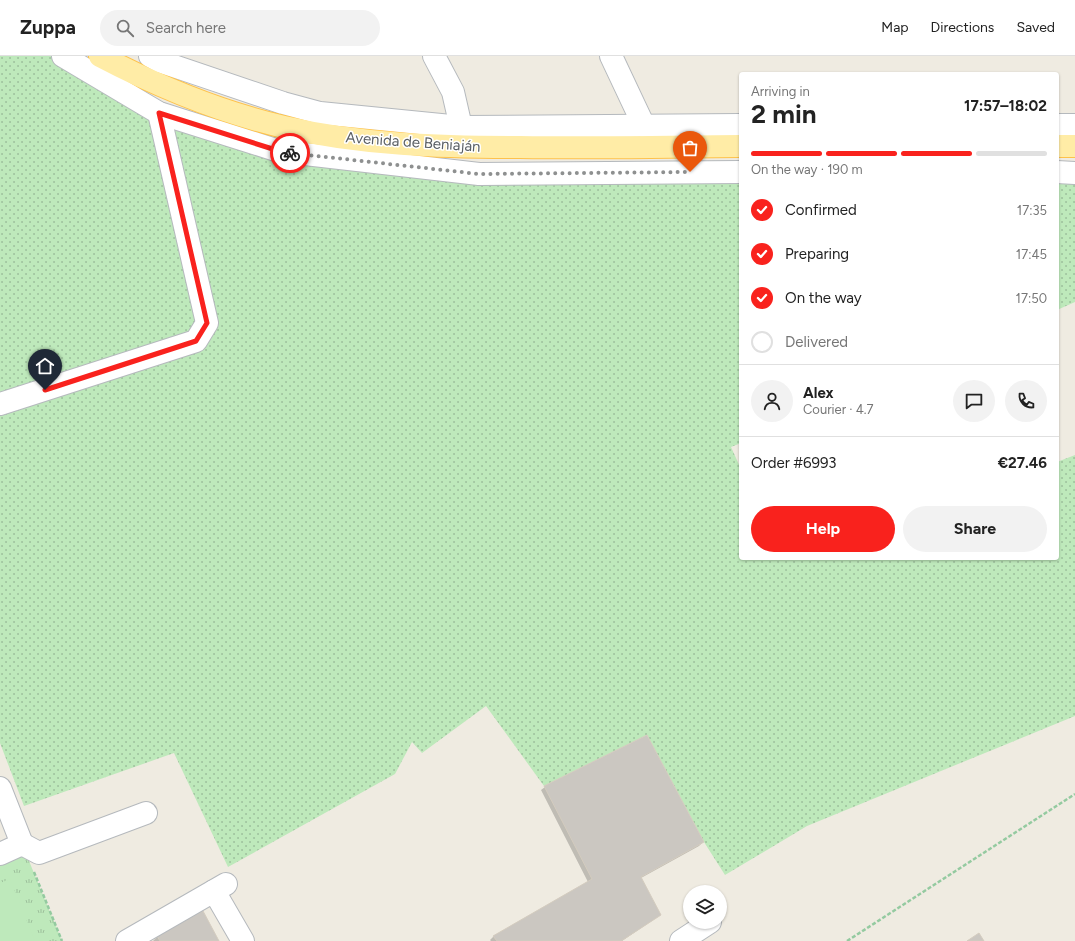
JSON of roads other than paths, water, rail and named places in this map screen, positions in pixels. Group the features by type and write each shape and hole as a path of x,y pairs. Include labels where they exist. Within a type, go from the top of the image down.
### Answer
{"main road":[{"name":"Avenida de Beniaján","path":"100,56 164,87 205,104 285,127 360,140 453,147 739,146"},
{"path":"1059,146 1075,146"}],"street":[{"path":"63,56 159,113 279,151 479,174 739,172"},
{"path":"150,56 159,61 283,103 320,113 461,127 739,125"},
{"path":"434,56 453,92 461,127"},
{"path":"611,56 644,126"},
{"path":"0,404 196,341 207,323 159,113"},
{"path":"1059,125 1075,125"},
{"path":"1059,172 1075,173"},
{"path":"0,788 22,844 39,853 146,813"},
{"path":"0,854 22,844"},
{"path":"137,939 220,887 243,941"},
{"path":"681,941 699,929"}]}
